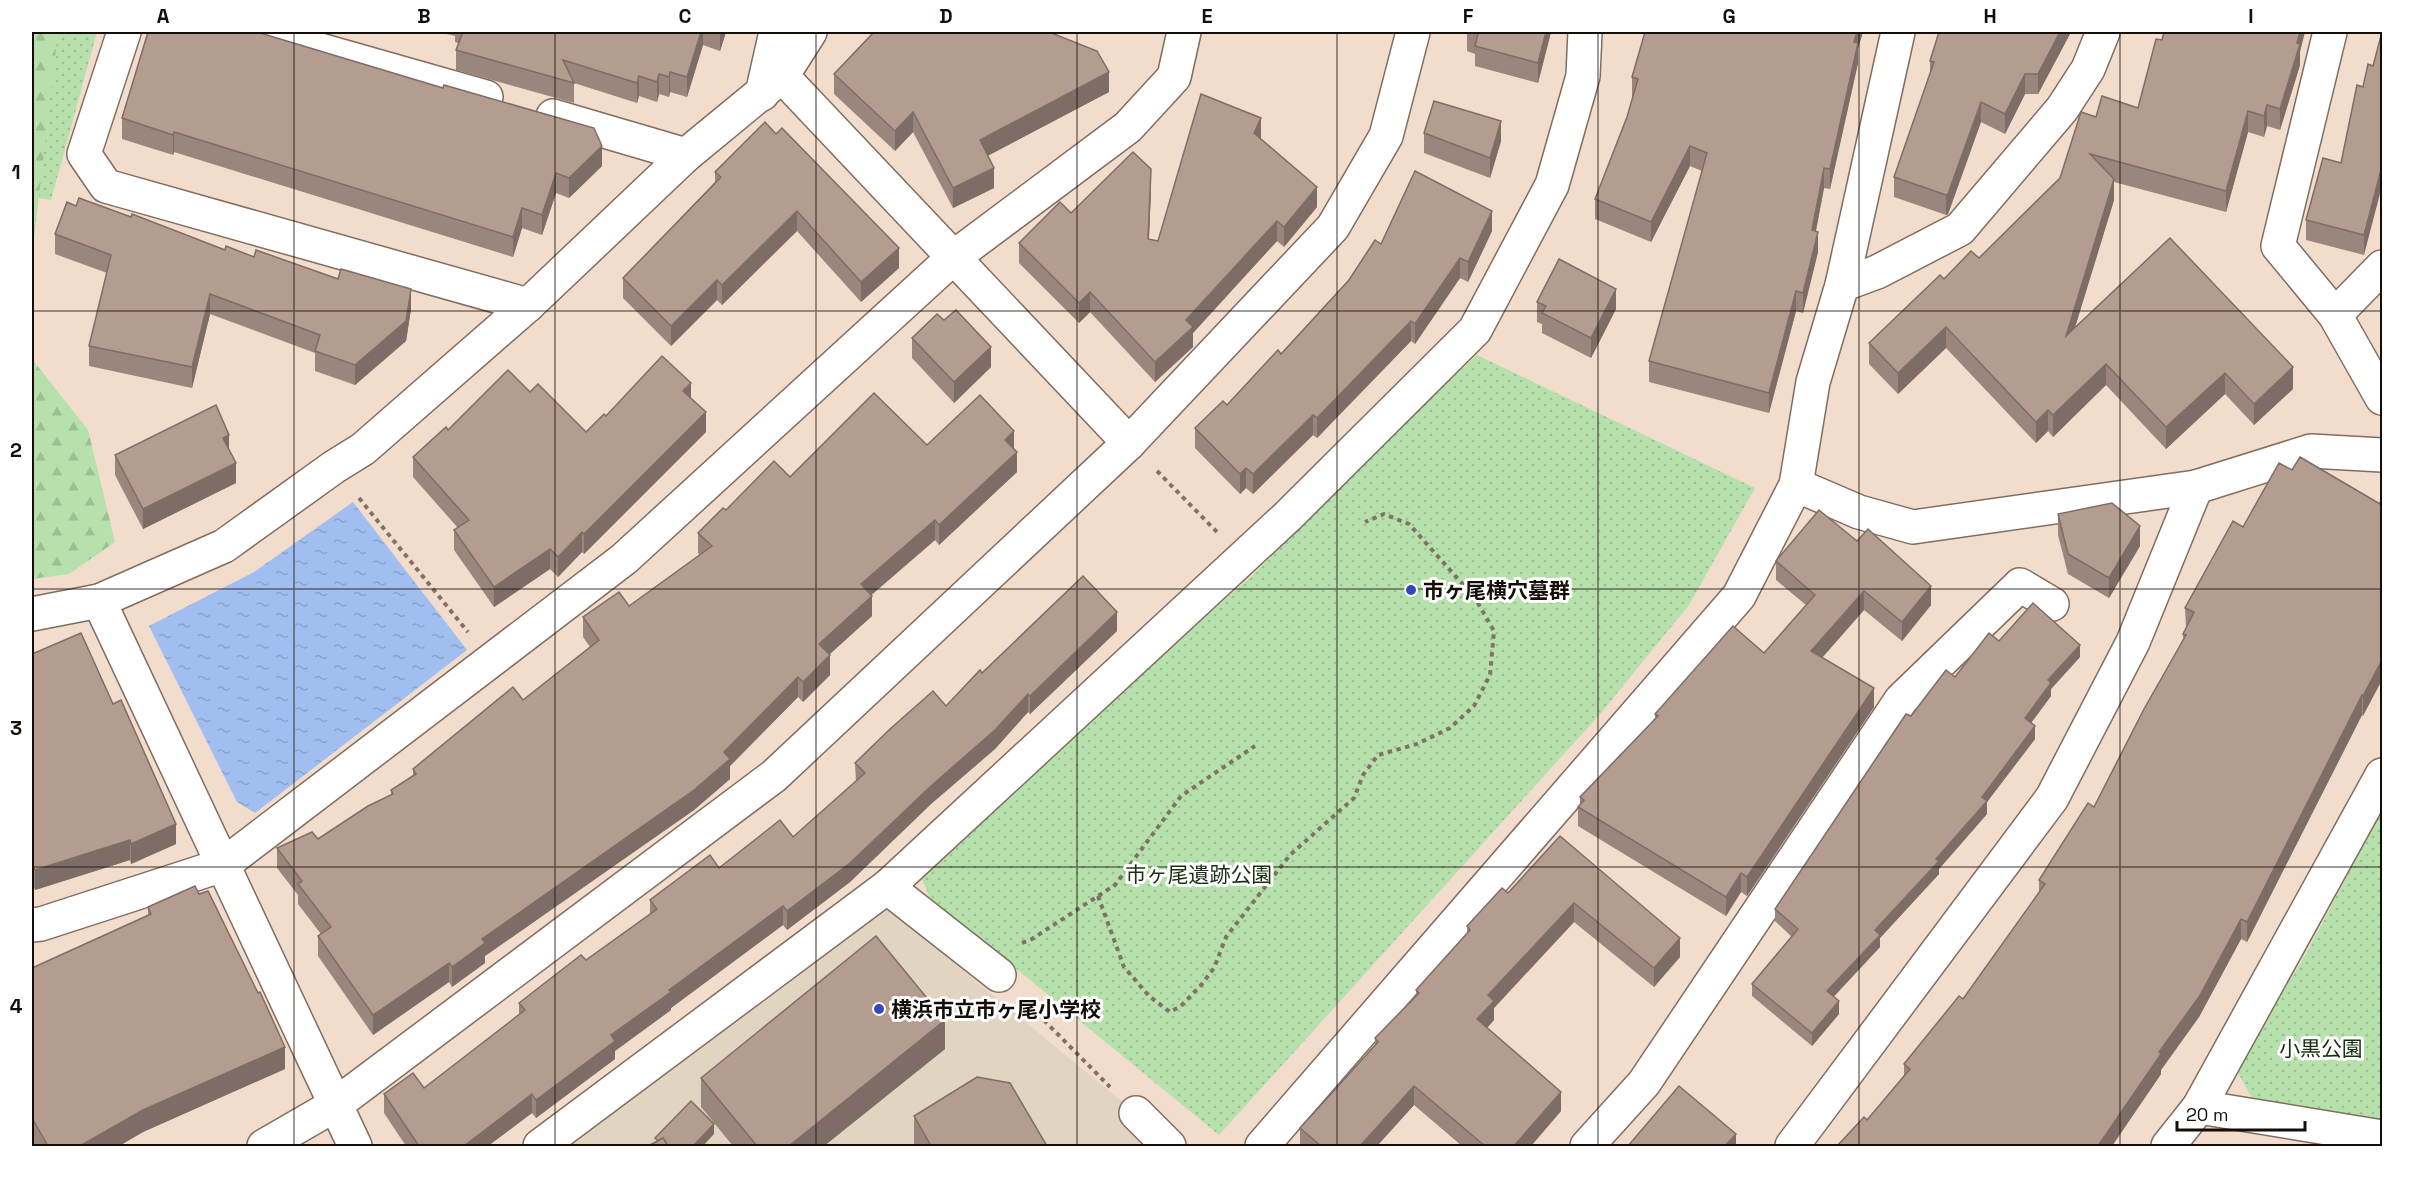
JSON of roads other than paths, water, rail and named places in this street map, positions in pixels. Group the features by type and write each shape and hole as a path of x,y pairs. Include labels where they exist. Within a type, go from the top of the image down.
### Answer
{"street":[{"path":"124,32 84,154 106,186 528,305"},
{"path":"257,32 686,155"},
{"path":"772,86 776,32"},
{"path":"32,614 99,601 224,546 334,467 363,449 528,305 686,155 772,86 810,32"},
{"path":"32,925 223,865 624,559 954,257 1128,127 1174,76 1184,32"},
{"path":"264,1146 335,1106 774,776 1129,443 1333,227 1386,136 1413,32"},
{"path":"540,1146 887,887 1288,516 1475,330 1552,184 1583,76 1585,32"},
{"path":"1262,1146 1739,596 1796,485 1813,382 1842,285 1898,32"},
{"path":"1842,285 1877,272 1960,229 2062,109 2088,69 2103,32"},
{"path":"2330,32 2278,246 2335,315 2382,398"},
{"path":"772,86 954,257 1129,443"},
{"path":"2335,315 2382,267"},
{"path":"1796,485 1859,512 1914,527 2196,487 2311,451 2381,449"},
{"path":"1792,1146 2052,798 2133,642 2196,487"},
{"path":"1587,1146 1644,1083 1901,700 2020,585 2052,604"},
{"path":"99,601 355,1146"},
{"path":"2168,1146 2199,1107 2382,775"},
{"path":"887,887 989,967"},
{"path":"2199,1107 2382,1137"},
{"path":"1136,1113 1170,1146"}],"water":[{"path":"353,502 467,650 255,813 237,802 149,626 254,572"}],"place":[{"name":"市ヶ尾横穴墓群","path":"1411,590"},
{"name":"横浜市立市ヶ尾小学校","path":"879,1009"}],"park label":[{"name":"市ヶ尾遺跡公園","path":"1199,874"},
{"name":"小黒公園","path":"2321,1048"}]}
